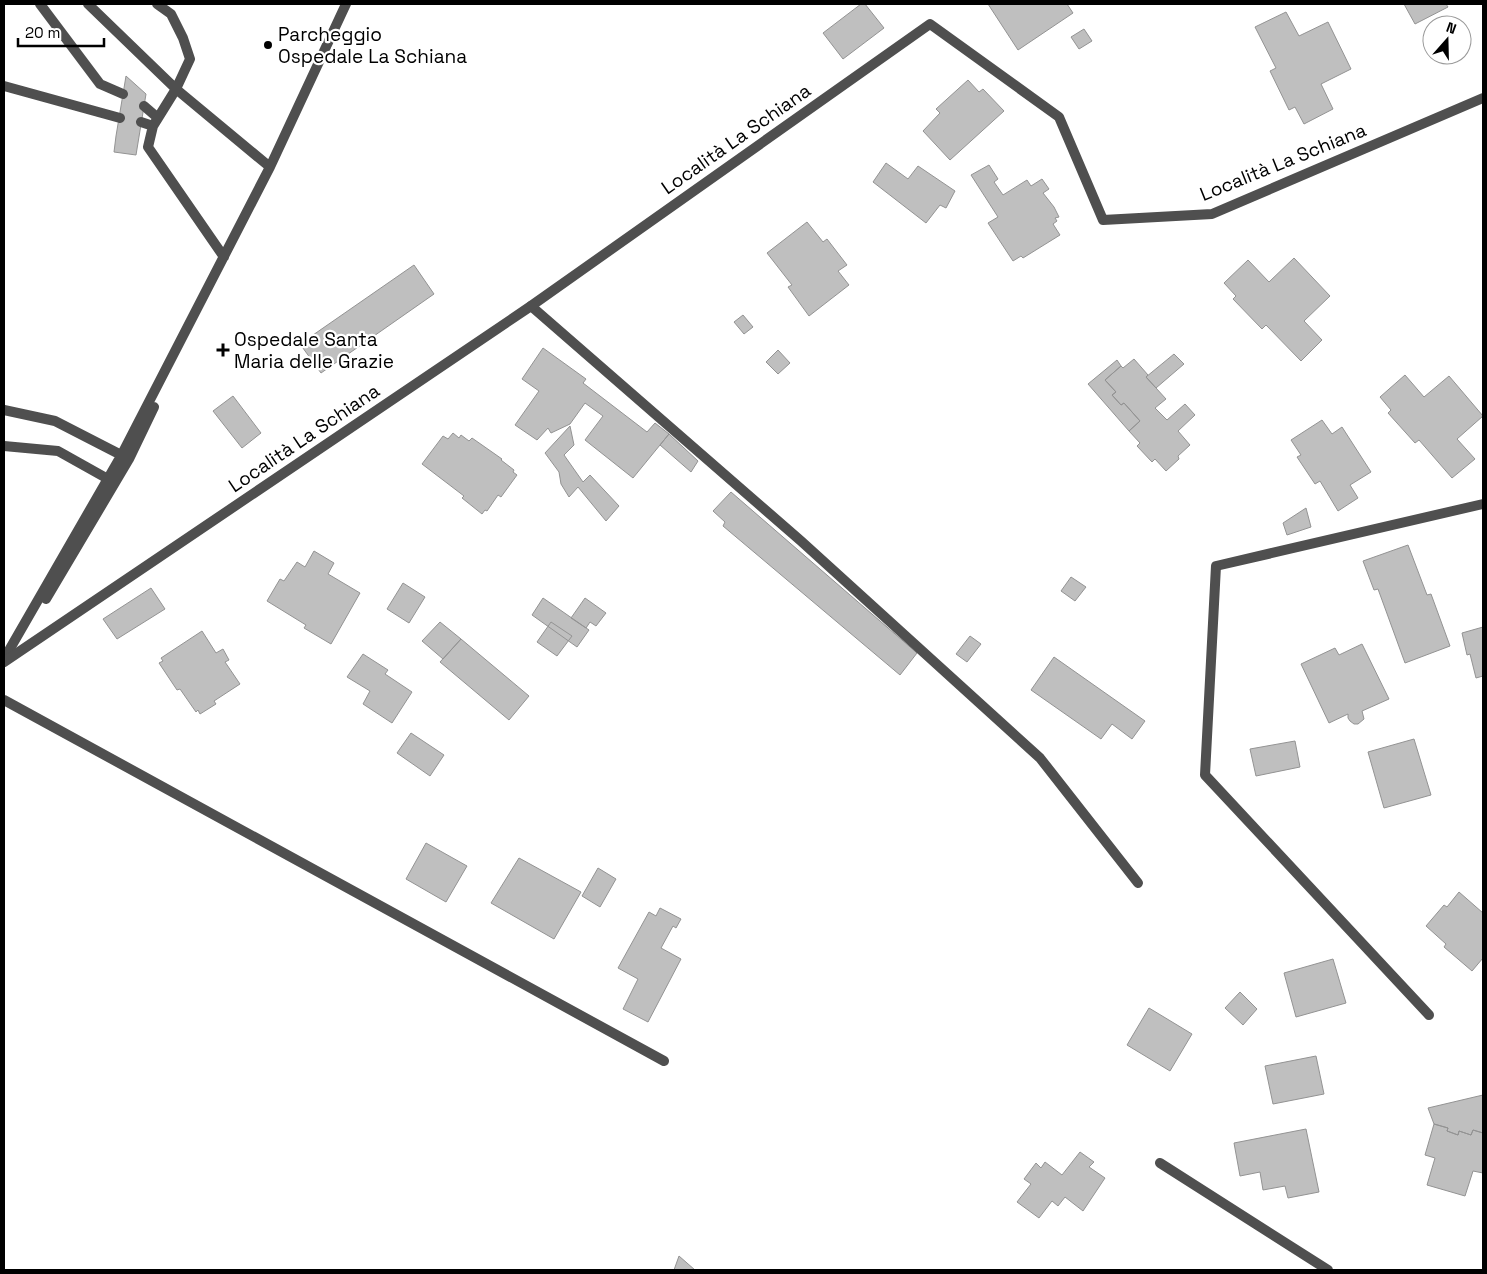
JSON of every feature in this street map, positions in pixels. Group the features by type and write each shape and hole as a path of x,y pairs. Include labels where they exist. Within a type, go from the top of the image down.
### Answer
{"street":[{"path":"40,4 100,84 123,94"},
{"path":"88,4 176,88 270,167"},
{"path":"157,4 171,14 183,38 190,59 176,88 155,122 148,147 224,257"},
{"path":"7,659 125,457 270,167 346,4"},
{"name":"Località La Schiana","path":"7,659 530,306 930,24 1059,117 1103,220 1212,214 1483,98"},
{"path":"4,86 120,118"},
{"path":"144,106 155,122"},
{"path":"141,122 155,122"},
{"path":"530,306 801,541 1040,758 1138,883"},
{"path":"4,410 55,421 125,457"},
{"path":"4,446 58,452 108,479"},
{"path":"7,659 108,479 125,457"},
{"path":"1429,1015 1205,775 1216,566 1483,504"},
{"path":"4,700 664,1061"},
{"path":"1160,1164 1328,1270"}],"building":[{"path":"861,4 865,4 884,28 843,59 823,33"},
{"path":"988,4 1067,4 1073,13 1018,50"},
{"path":"1404,4 1446,4 1448,7 1432,15 1422,15 1422,20 1415,24"},
{"path":"1286,12 1299,36 1328,22 1351,69 1321,84 1333,109 1304,124 1295,107 1289,110 1270,71 1276,68 1255,27"},
{"path":"1084,29 1092,41 1079,49 1071,37"},
{"path":"126,76 146,94 136,155 114,152"},
{"path":"968,80 979,92 983,89 1004,111 950,160 923,131 940,113 936,109"},
{"path":"886,163 908,179 918,166 955,191 946,208 940,205 926,223 873,182"},
{"path":"989,165 998,179 994,182 1003,195 1027,180 1031,186 1042,179 1049,189 1043,193 1059,217 1055,218 1057,221 1053,224 1060,235 1023,258 1021,256 1013,261 988,223 998,217 971,175"},
{"path":"807,222 823,242 827,239 847,265 838,271 849,285 809,316 788,287 792,285 767,253"},
{"path":"1294,258 1330,296 1304,321 1322,340 1301,361 1266,325 1262,329 1233,299 1236,296 1224,283 1248,260 1269,282"},
{"path":"414,265 434,294 321,373 300,344"},
{"path":"743,315 753,327 744,334 734,322"},
{"path":"543,348 586,379 583,383 647,432 655,423 669,434 633,478 585,440 603,416 585,403 570,424 551,433 548,428 537,440 515,425 539,391 522,379"},
{"path":"778,350 790,363 778,374 766,362"},
{"path":"1174,354 1184,364 1156,388 1146,377"},
{"path":"1134,359 1148,375 1146,377 1166,399 1155,408 1167,420 1185,404 1195,415 1178,431 1190,445 1166,471 1155,459 1152,462 1137,446 1140,443 1129,431 1140,421 1124,403 1121,405 1112,395 1116,392 1105,380 1121,366 1123,368"},
{"path":"1117,360 1121,366 1105,380 1116,392 1112,395 1121,405 1124,403 1140,421 1129,431 1088,384"},
{"path":"1405,375 1424,397 1449,376 1483,416 1457,439 1475,459 1452,478 1419,440 1415,443 1388,413 1391,410 1380,397"},
{"path":"233,396 261,433 242,448 213,411"},
{"path":"1322,420 1332,434 1342,427 1371,472 1350,485 1358,498 1338,511 1320,481 1315,484 1297,457 1301,455 1291,440"},
{"path":"570,426 574,445 564,455 583,482 590,475 619,506 606,521 578,487 569,497 561,484 559,472 545,453"},
{"path":"453,433 459,438 461,435 469,441 472,438 502,459 517,475 501,497 498,495 487,511 485,510 482,514 462,498 464,496 422,464 443,436 448,439"},
{"path":"669,434 698,461 691,472 660,445"},
{"path":"731,492 917,653 900,675 723,526 725,522 713,511"},
{"path":"1306,508 1311,527 1287,535 1283,523"},
{"path":"1408,545 1427,595 1431,594 1450,646 1405,663 1378,589 1374,590 1363,561"},
{"path":"314,551 334,563 328,574 360,593 331,644 304,628 306,625 267,601 280,579 284,581 297,562 305,567"},
{"path":"1071,577 1086,587 1075,601 1061,591"},
{"path":"403,583 425,597 409,623 387,609"},
{"path":"151,588 165,609 117,639 103,619"},
{"path":"543,598 589,630 577,647 532,615"},
{"path":"585,598 606,613 596,626 590,622 586,628 571,618"},
{"path":"440,622 461,639 443,659 422,641"},
{"path":"551,622 572,636 557,656 537,642"},
{"path":"1483,627 1483,676 1476,678 1470,654 1467,655 1462,633"},
{"path":"202,631 216,653 223,649 229,660 225,662 240,684 214,701 216,704 200,714 198,710 196,712 180,689 177,690 159,663 163,661 161,658"},
{"path":"970,636 981,644 967,662 956,654"},
{"path":"461,639 529,696 509,720 440,662"},
{"path":"1362,644 1389,699 1362,711 1364,719 1358,724 1350,721 1348,714 1329,723 1301,664 1335,648 1339,655"},
{"path":"363,654 388,670 385,674 412,692 392,723 363,704 370,691 347,677"},
{"path":"1054,657 1145,721 1132,739 1112,724 1101,739 1031,690"},
{"path":"411,733 444,755 430,776 397,753"},
{"path":"1414,739 1431,795 1384,808 1368,752"},
{"path":"1295,741 1300,767 1256,776 1250,749"},
{"path":"426,843 467,866 446,902 406,879"},
{"path":"519,858 581,892 554,939 491,903"},
{"path":"598,868 616,879 600,907 582,896"},
{"path":"1459,892 1483,913 1483,958 1472,971 1444,947 1446,944 1426,926 1444,905 1447,907"},
{"path":"660,908 681,919 676,928 673,926 661,948 681,959 648,1022 623,1009 638,979 618,968 649,912 656,916"},
{"path":"1333,959 1346,1003 1296,1017 1284,973"},
{"path":"1240,992 1257,1009 1243,1025 1225,1008"},
{"path":"1149,1008 1192,1034 1170,1071 1127,1045"},
{"path":"1316,1056 1324,1094 1273,1104 1265,1066"},
{"path":"1483,1095 1483,1133 1473,1130 1471,1135 1459,1131 1458,1135 1447,1131 1448,1128 1434,1124 1428,1108"},
{"path":"1434,1124 1448,1128 1447,1131 1458,1135 1459,1131 1471,1135 1473,1130 1483,1133 1483,1173 1473,1171 1465,1196 1427,1185 1435,1158 1425,1155"},
{"path":"1306,1129 1319,1192 1288,1198 1285,1186 1263,1190 1260,1172 1240,1176 1234,1143"},
{"path":"1080,1152 1094,1162 1089,1167 1105,1178 1083,1211 1065,1197 1058,1206 1052,1201 1039,1218 1017,1202 1031,1184 1024,1179 1036,1163 1041,1168 1045,1162 1062,1175"},
{"path":"679,1256 695,1270 674,1270"}],"place":[{"name":"Parcheggio Ospedale La Schiana","path":"268,45"},
{"name":"Ospedale Santa Maria delle Grazie","path":"223,350"}]}
